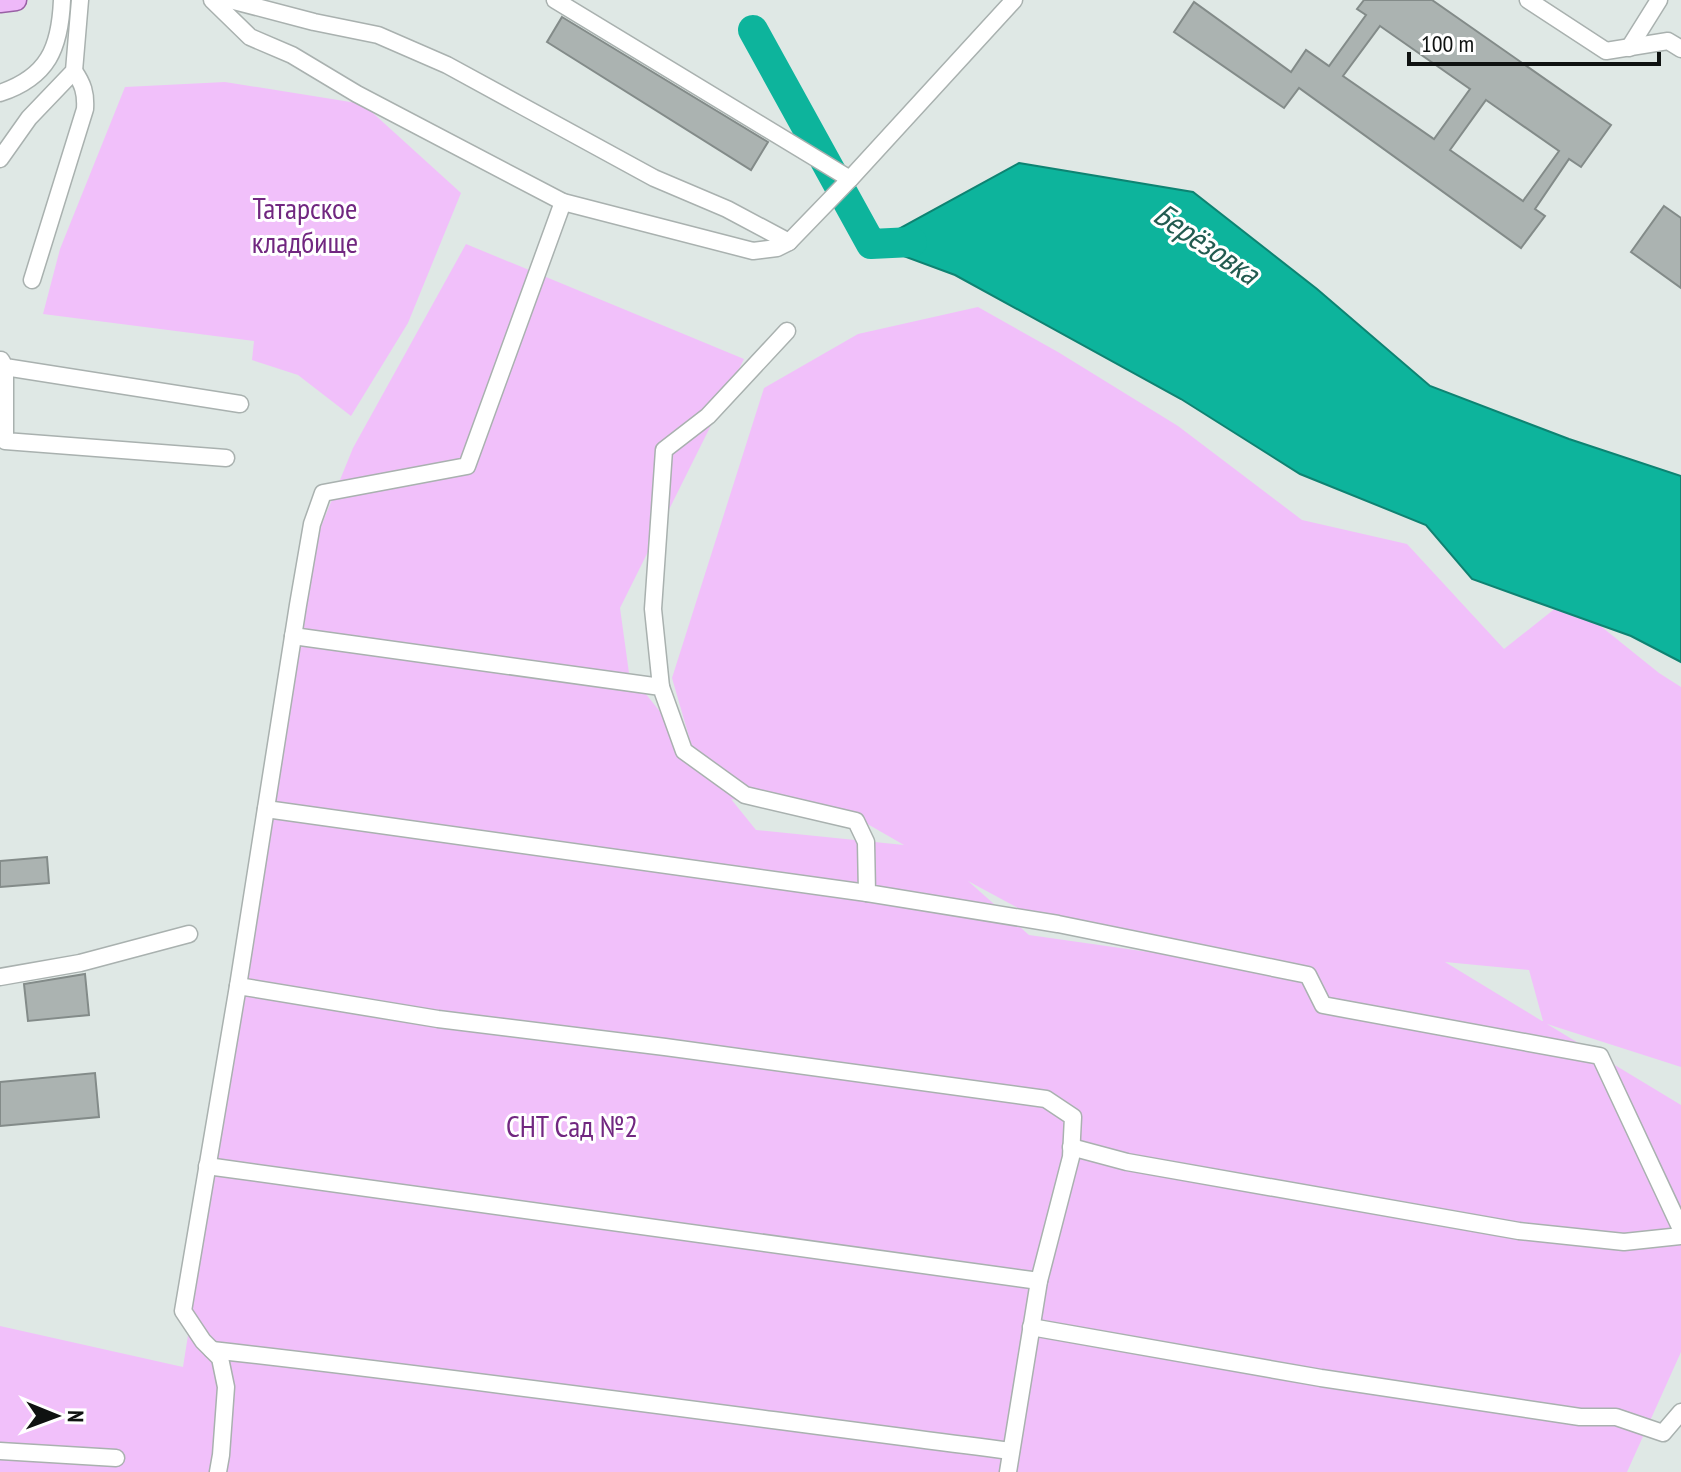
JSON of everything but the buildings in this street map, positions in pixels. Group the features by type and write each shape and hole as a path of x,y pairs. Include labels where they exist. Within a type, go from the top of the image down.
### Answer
{"main road":[{"path":"0,2 16,0"}],"street":[{"path":"0,93 37,75 54,51 61,25 62,0"},
{"path":"0,159 29,118 74,71 80,0"},
{"path":"212,0 250,37 292,55 357,94 563,202 753,251 777,248 793,238 1014,0"},
{"path":"230,0 378,35 433,59 654,178 793,238"},
{"path":"555,0 850,179"},
{"path":"1528,0 1606,51 1668,41 1681,49"},
{"path":"1629,48 1659,0"},
{"path":"32,280 85,109 83,83 74,71"},
{"path":"218,1472 226,1387 220,1358 183,1311 312,524 323,493 467,466 563,202"},
{"path":"787,331 708,416 664,450 653,609 661,687 684,751 745,795 856,821 866,842 867,893"},
{"path":"226,458 2,441 3,363 240,404"},
{"path":"293,636 661,687"},
{"path":"266,809 867,893 1058,924 1308,975 1323,1005 1600,1056 1681,1229"},
{"path":"0,977 80,963 189,934"},
{"path":"238,986 438,1019 1046,1099 1073,1117 1071,1147 1063,1193 1039,1281 1008,1472"},
{"path":"1071,1147 1127,1162 1519,1231 1624,1242 1681,1236"},
{"path":"207,1166 1039,1281"},
{"path":"1031,1327 1336,1380 1580,1417 1616,1417 1663,1433 1681,1412"},
{"path":"212,1350 466,1378 707,1413 1011,1451"},
{"path":"0,1451 116,1458"}],"green space":[{"name":"Татарское кладбище","path":"225,82 363,104 461,193 408,323 351,416 298,375 252,360 254,341 43,314 60,249 125,87"},
{"name":"СНТ Сад №2","path":"466,244 744,359 620,608 629,673 694,754 672,678 764,388 858,334 978,307 1178,426 1302,520 1407,544 1504,649 1567,599 1681,687 1681,1067 1547,1024 1681,1105 1681,1352 1627,1472 0,1472 0,1326 183,1367 313,546 353,448","holes":["731,799 864,822 904,845 756,830","968,881 1040,920 1226,963 1029,935","1445,962 1529,970 1543,1021"]}],"water":[{"path":"1019,163 1193,192 1317,289 1430,386 1569,439 1681,476 1681,662 1631,636 1472,579 1426,525 1300,474 1181,399 955,275 871,244"}],"waterway":[{"name":"Берёзовка","path":"753,30 871,244 912,242"}]}
